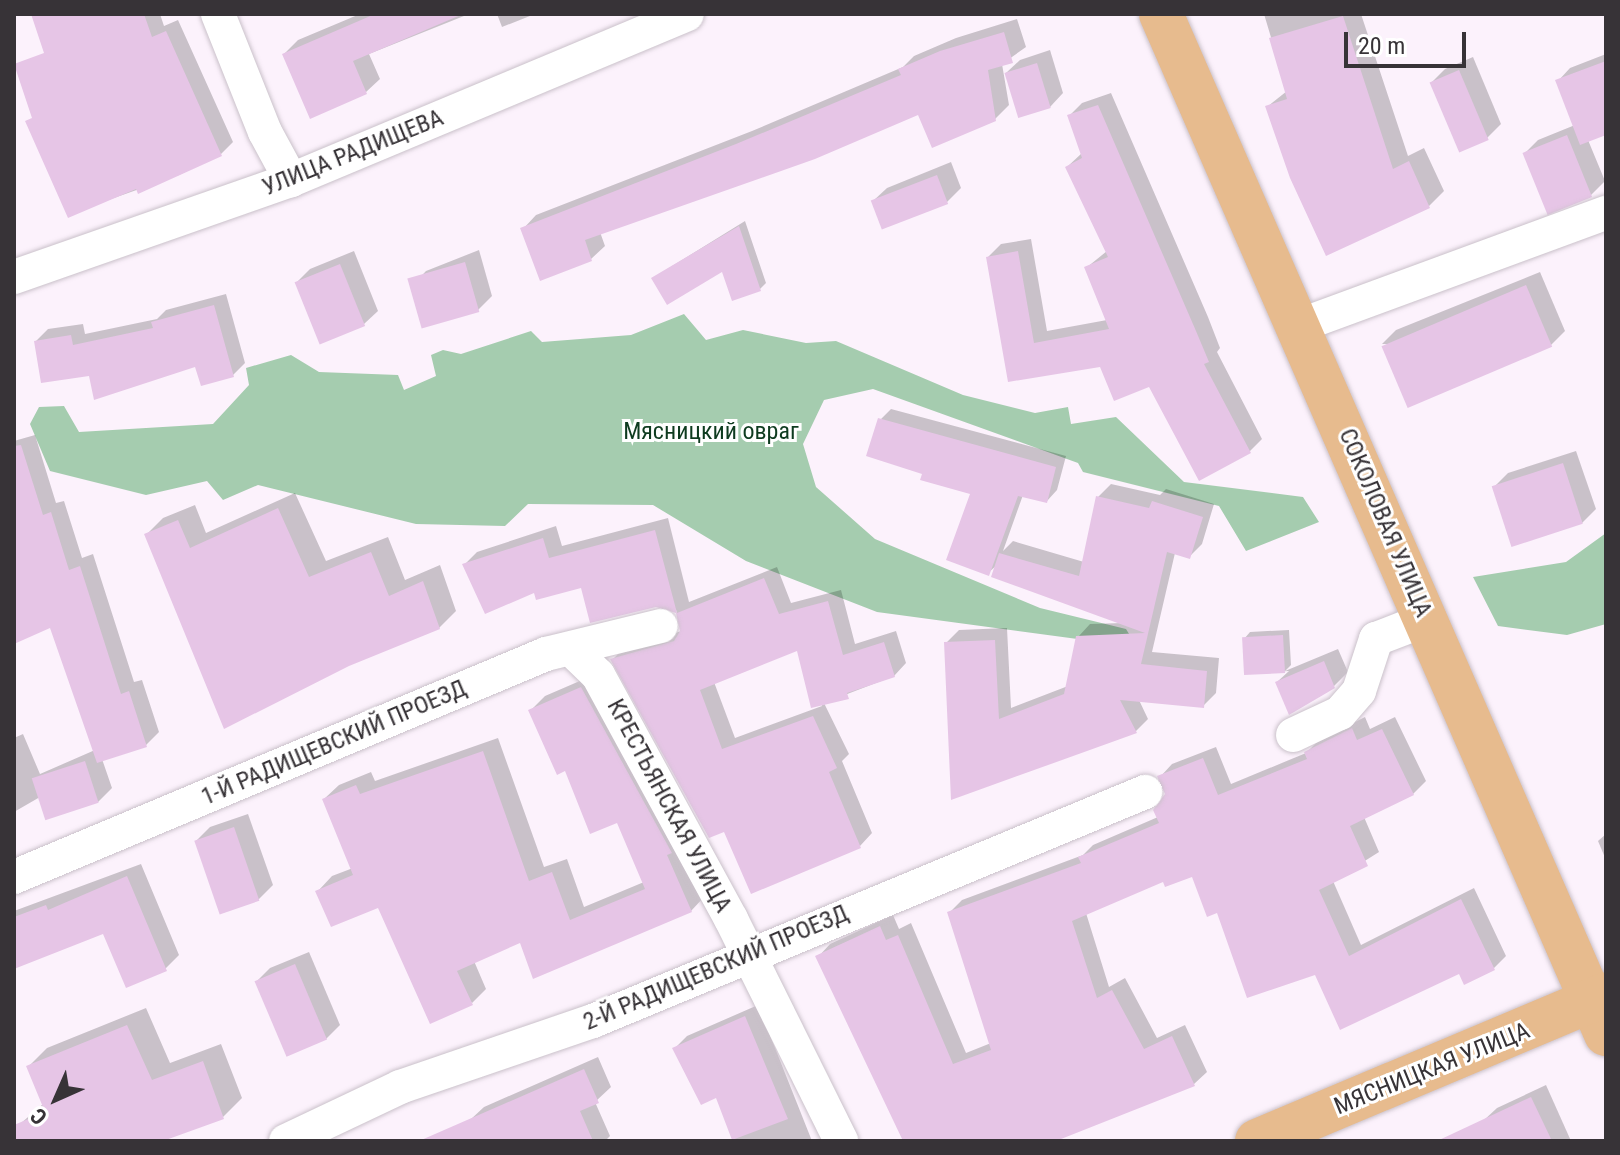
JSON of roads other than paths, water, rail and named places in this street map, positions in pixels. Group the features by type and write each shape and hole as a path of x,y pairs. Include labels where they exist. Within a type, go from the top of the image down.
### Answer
{"main road":[{"name":"СОКОЛОВАЯ УЛИЦА","path":"1161,14 1301,325 1425,620 1601,1009"},
{"name":"МЯСНИЦКАЯ УЛИЦА","path":"1257,1141 1601,1009"}],"street":[{"path":"218,14 265,132 291,180"},
{"name":"УЛИЦА РАДИЩЕВА","path":"14,277 291,180 687,14"},
{"path":"1301,325 1606,213"},
{"path":"1293,735 1340,713 1359,691 1376,639 1425,620"},
{"name":"1-Й РАДИЩЕВСКИЙ ПРОЕЗД","path":"14,877 546,654 661,626"},
{"name":"КРЕСТЬЯНСКАЯ УЛИЦА","path":"572,650 598,675 731,919 746,958 841,1141"},
{"name":"2-Й РАДИЩЕВСКИЙ ПРОЕЗД","path":"286,1141 400,1087 593,1021 1145,792"}],"park label":[{"name":"Мясницкий овраг","path":"711,432"}]}
